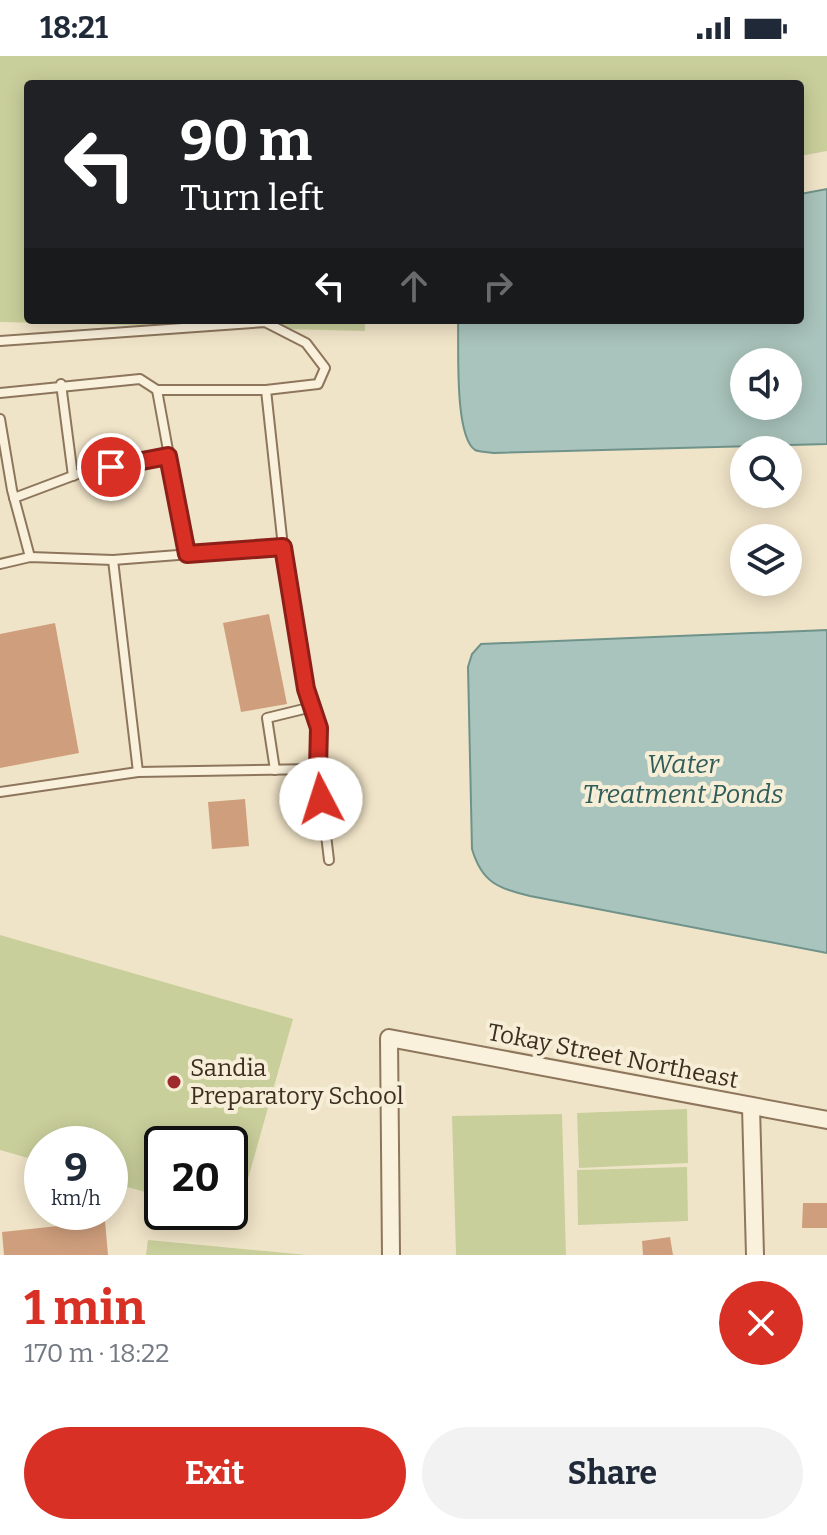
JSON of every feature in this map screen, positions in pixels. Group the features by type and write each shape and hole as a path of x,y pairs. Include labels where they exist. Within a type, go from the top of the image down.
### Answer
{"street":[{"name":"Tokay Street Northeast","path":"391,1255 389,1038 827,1120"},
{"path":"751,1107 755,1255"}],"lane":[{"path":"0,341 237,324"},
{"path":"0,393 61,384 140,379 157,390 266,390 318,384 325,368 306,343 269,324"},
{"path":"61,384 73,476"},
{"path":"157,390 187,554"},
{"path":"266,390 283,547 306,689 319,728 318,769 329,860"},
{"path":"0,419 14,498 30,557"},
{"path":"14,498 73,476 168,456"},
{"path":"0,564 30,557 113,560 283,547"},
{"path":"113,560 138,772"},
{"path":"275,770 267,718 312,707"},
{"path":"0,792 138,772 318,769"}],"green space":[{"path":"0,56 827,56 827,151 804,155 804,80 24,80 24,323 0,322"},
{"path":"81,324 365,324 365,331"},
{"path":"0,935 293,1019 248,1179 248,1126 144,1126 144,1192 128,1187 128,1126 24,1126 24,1157 0,1150"},
{"path":"687,1109 688,1163 579,1168 577,1113"},
{"path":"562,1114 566,1255 456,1255 452,1116"},
{"path":"687,1167 688,1221 578,1225 577,1170"},
{"path":"148,1240 307,1255 146,1255"}],"water":[{"path":"827,189 827,444 802,445 802,436 730,436 730,447 494,453 475,450 468,441 461,410 458,324 804,324 804,193"},
{"name":"Water Treatment Ponds","path":"827,630 827,953 530,896 500,887 481,870 472,849 468,667 472,654 481,644"}],"building":[{"path":"269,614 287,704 241,712 223,623"},
{"path":"55,623 79,753 0,768 0,634"},
{"path":"245,799 249,846 212,849 208,802"},
{"path":"803,1203 827,1203 827,1228 802,1228"},
{"path":"106,1230 108,1255 4,1255 2,1232"},
{"path":"670,1237 673,1255 643,1255 642,1241"}],"place":[{"name":"Sandia Preparatory School","path":"174,1082"}],"route":[{"path":"111,467 168,456 187,554 283,547 306,689 319,728 321,799"}]}
